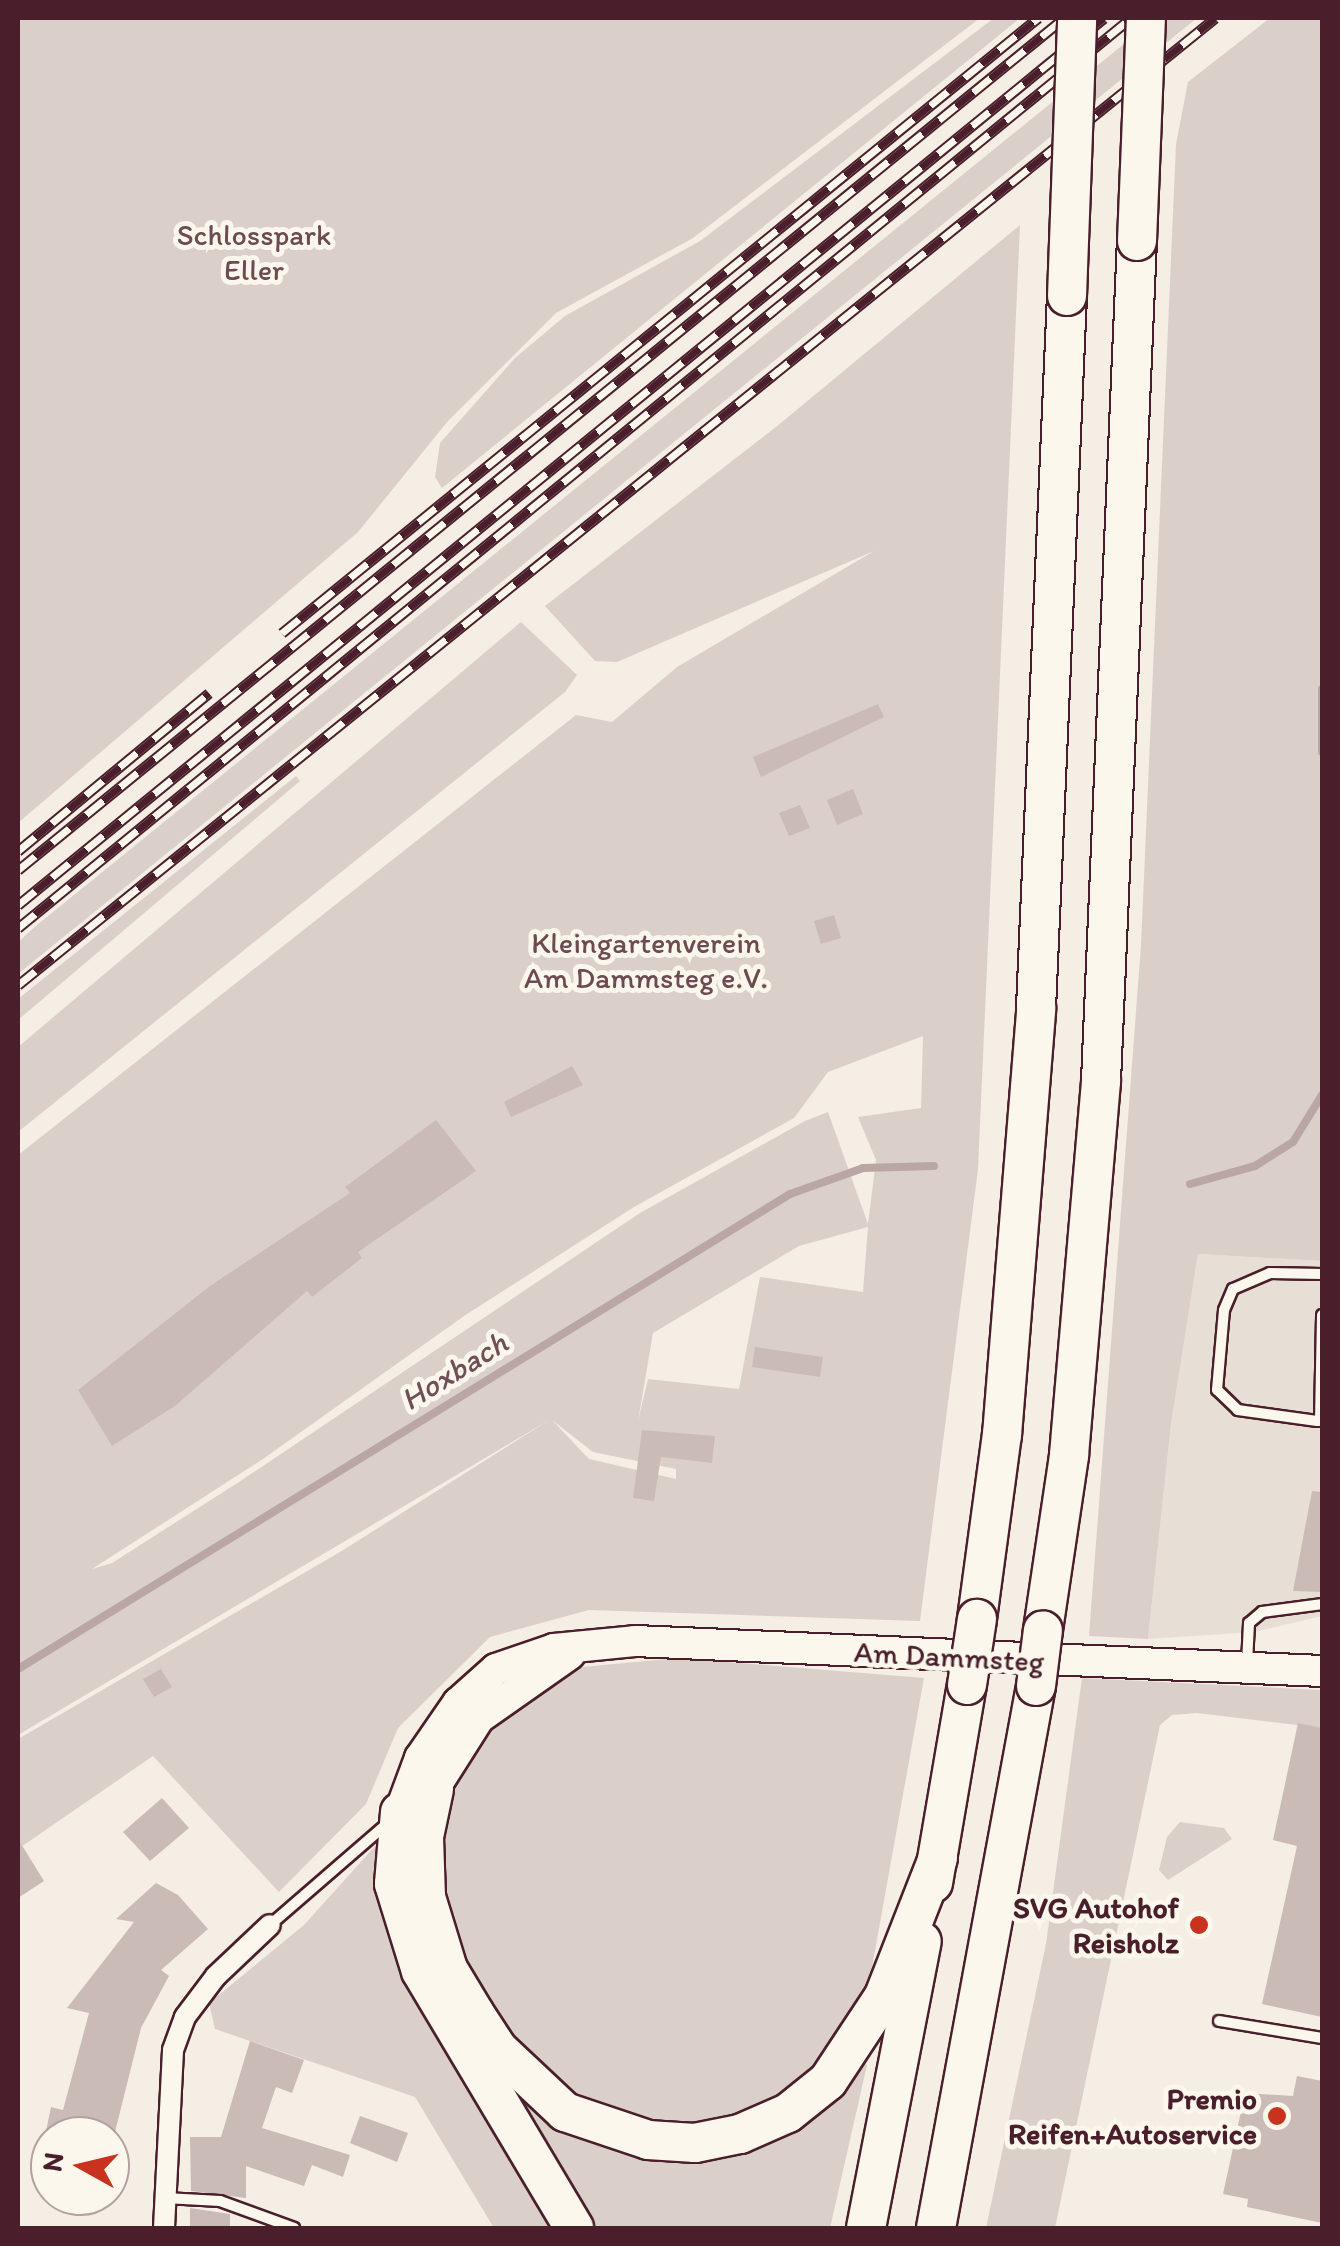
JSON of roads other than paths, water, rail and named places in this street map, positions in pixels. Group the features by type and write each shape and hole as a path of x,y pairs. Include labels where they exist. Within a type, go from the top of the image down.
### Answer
{"highway":[{"path":"866,2228 968,1685 1002,1435 1036,1008 1077,18"},
{"path":"936,2228 1036,1686 1068,1455 1101,1081 1146,18"},
{"path":"434,1789 424,1836 426,1897 448,1969 466,1999 498,2048 565,2112 648,2140 696,2143 740,2134 788,2113 828,2081 884,1996 938,1858"},
{"path":"400,1812 394,1884 421,1972 574,2228"}],"main road":[{"name":"Am Dammsteg","path":"400,1812 434,1734 475,1686 527,1656 635,1641 1322,1671"},
{"name":"Am Dammsteg","path":"434,1789 479,1718 576,1650"}],"street":[{"name":"Am Dammsteg","path":"164,2228 167,2084 185,2017 216,1976 270,1925"}],"lane":[{"path":"1322,1274 1270,1274 1234,1288 1224,1310 1217,1390 1238,1410 1320,1421 1322,1315"},
{"path":"1247,1669 1246,1635 1262,1612 1322,1604"},
{"name":"Am Dammsteg","path":"270,1925 400,1812 434,1789"},
{"path":"1220,2021 1322,2038"},
{"path":"164,2198 220,2201 294,2228"}],"waterway":[{"name":"Hoxbach","path":"1322,689 1322,752"},
{"name":"Hoxbach","path":"1190,1184 1255,1166 1293,1142 1322,1095"},
{"name":"Hoxbach","path":"18,1669 790,1194 863,1168 934,1166"}],"railway":[{"path":"282,633 1038,18"},
{"path":"18,870 1064,18"},
{"path":"18,905 1104,18"},
{"path":"18,928 1131,18"},
{"path":"18,985 1215,18"},
{"path":"18,851 209,693"}],"place":[{"name":"SVG Autohof Reisholz","path":"1199,1925"},
{"name":"Premio Reifen+Autoservice","path":"1277,2116"}],"park label":[{"name":"Schlosspark Eller","path":"254,252"},
{"name":"Kleingartenverein Am Dammsteg e.V.","path":"646,960"}]}
